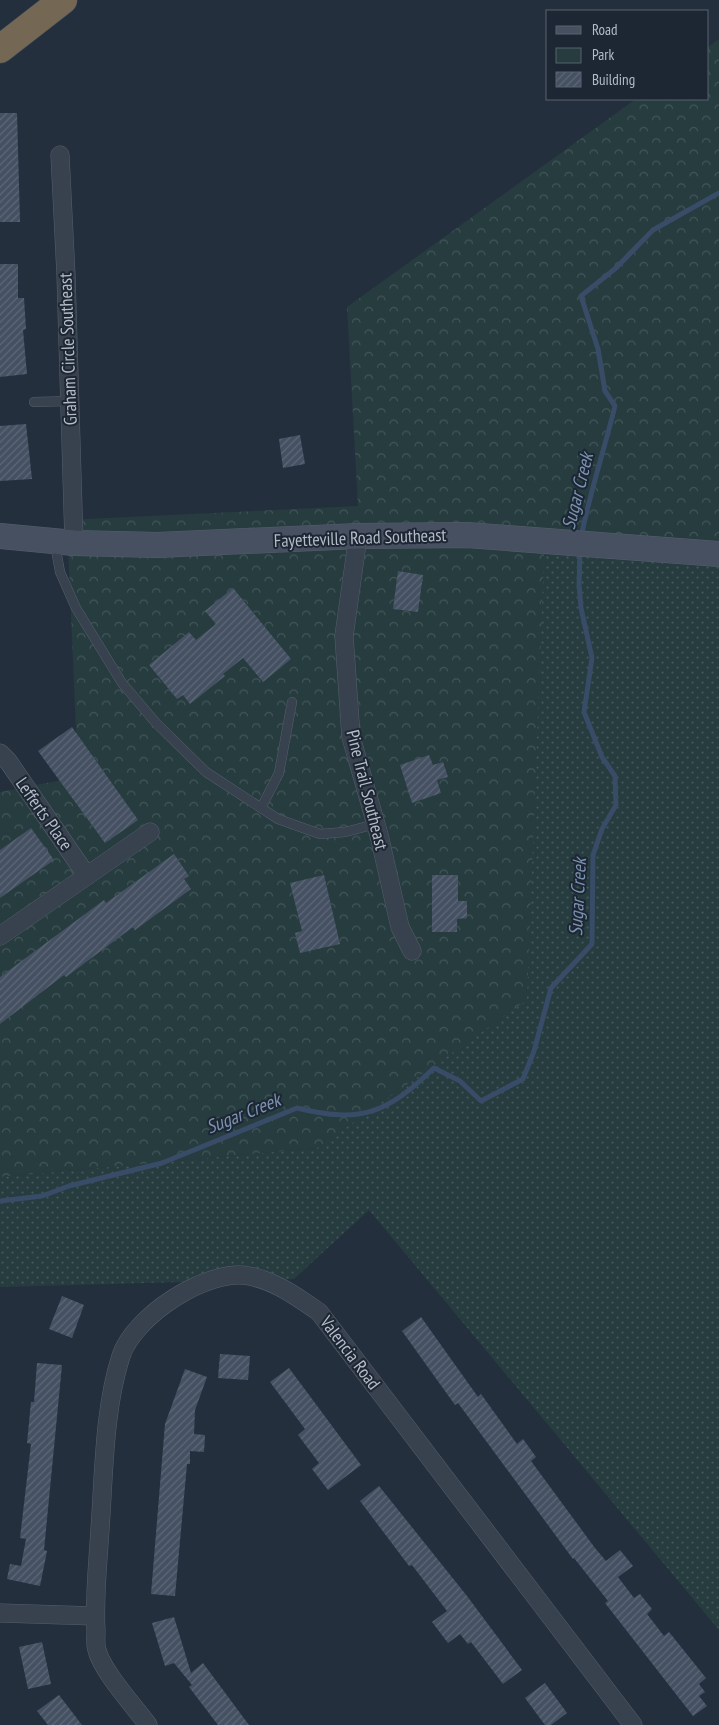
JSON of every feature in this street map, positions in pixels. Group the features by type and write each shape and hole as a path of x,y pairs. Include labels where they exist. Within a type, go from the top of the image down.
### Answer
{"highway":[{"path":"0,48 63,0"}],"street":[{"name":"Graham Circle Southeast","path":"60,155 70,401 64,542"},
{"name":"Fayetteville Road Southeast","path":"0,536 64,542 158,545 358,536 468,535 719,554"},
{"name":"Pine Trail Southeast","path":"358,536 344,636 350,737 376,824 400,927 412,951"},
{"name":"Lefferts Place","path":"0,753 8,761 87,876"},
{"path":"0,936 150,832"},
{"name":"Valencia Road","path":"148,1725 109,1673 97,1650 95,1616 110,1402 121,1354 134,1332 151,1315 172,1299 196,1286 221,1276 248,1275 284,1288 319,1312 632,1725"},
{"path":"0,1613 95,1616"}],"lane":[{"path":"34,402 70,401"},
{"path":"64,542 60,572 76,608 122,683 156,723 206,772 278,819 320,834 346,832 376,824"},
{"path":"261,808 279,773 292,702"}],"green space":[{"path":"719,39 719,548 545,530 527,1000 317,1148 0,1177 0,792 78,777 67,520 358,506 347,307 635,100 709,100 709,46"},
{"path":"545,530 719,548 719,1630 369,1210 294,1279 0,1287 0,1177 317,1148"}],"building":[{"path":"0,113 17,113 20,222 0,222"},
{"path":"0,264 18,264 18,298 24,298 26,329 23,330 27,374 0,377"},
{"path":"26,424 32,479 0,481 0,426"},
{"path":"300,435 305,464 283,468 279,439"},
{"path":"398,571 423,575 418,612 393,609"},
{"path":"233,588 291,659 263,682 243,658 223,674 225,676 190,704 183,695 177,699 149,665 189,632 196,640 216,624 205,611"},
{"path":"72,727 138,820 105,843 38,751"},
{"path":"429,755 433,765 443,762 448,777 437,780 441,793 412,803 400,765"},
{"path":"31,828 54,860 0,898 0,850"},
{"path":"174,854 189,876 184,879 191,889 135,930 133,927 66,977 64,975 0,1024 0,977 104,900 106,903"},
{"path":"324,875 340,944 300,953 295,933 302,931 290,883"},
{"path":"432,875 458,875 458,901 467,901 467,918 457,919 457,932 432,932"},
{"path":"62,1296 84,1305 72,1338 49,1329"},
{"path":"421,1317 478,1397 481,1394 517,1444 523,1439 536,1457 531,1461 606,1561 620,1550 633,1566 618,1577 634,1598 640,1594 652,1609 647,1614 664,1636 669,1632 706,1678 699,1684 705,1692 699,1696 707,1706 693,1716 605,1603 608,1601 573,1559 458,1403 455,1405 402,1331"},
{"path":"220,1354 250,1356 248,1380 218,1378"},
{"path":"37,1363 62,1365 44,1550 47,1551 40,1586 7,1579 10,1564 21,1566 26,1539 20,1538 31,1444 27,1443 31,1402 34,1402"},
{"path":"289,1368 361,1465 328,1490 312,1469 319,1463 298,1435 305,1429 270,1382"},
{"path":"185,1369 207,1377 195,1410 194,1434 205,1435 204,1452 190,1451 190,1464 187,1464 175,1596 151,1594 165,1424"},
{"path":"379,1486 467,1596 522,1670 503,1684 471,1642 468,1644 460,1634 448,1643 432,1622 447,1611 412,1565 409,1566 360,1501"},
{"path":"174,1617 191,1673 203,1663 249,1725 218,1725 189,1687 192,1685 174,1663 165,1666 152,1623"},
{"path":"42,1642 51,1684 28,1689 19,1647"},
{"path":"545,1683 567,1713 551,1725 545,1725 525,1698"},
{"path":"59,1695 82,1725 48,1725 37,1711"}],"waterway":[{"name":"Sugar Creek","path":"581,537 615,406 605,391 598,349 581,296 616,268 653,230 719,193"},
{"name":"Sugar Creek","path":"0,1201 42,1196 69,1186 162,1163 297,1108 339,1115 372,1111 387,1105 402,1095 434,1068 460,1081 481,1101 523,1079 534,1051 551,988 592,944 593,855 602,829 616,805 615,776 602,757 584,712 592,658 581,608 579,585 580,550"}]}
